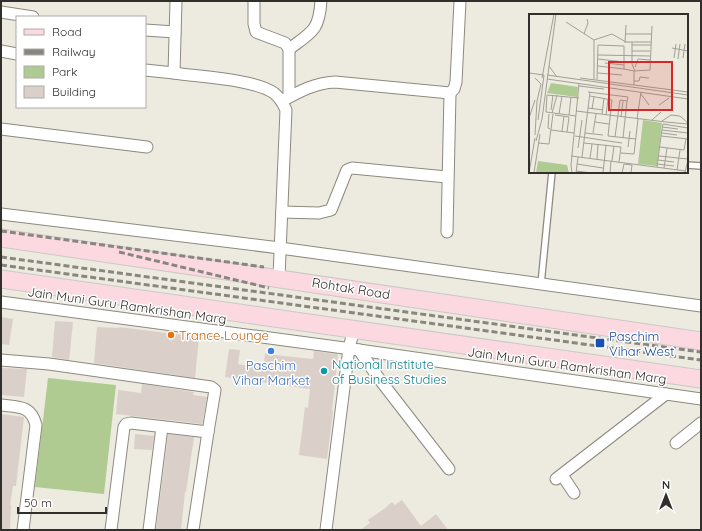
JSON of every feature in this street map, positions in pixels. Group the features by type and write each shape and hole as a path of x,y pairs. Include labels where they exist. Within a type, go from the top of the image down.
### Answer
{"main road":[{"name":"Rohtak Road","path":"1,238 279,277 701,341"},
{"path":"1,279 701,379"}],"street":[{"path":"174,73 176,1"},
{"path":"254,1 254,24 256,32 285,43 289,49 279,277"},
{"path":"289,49 316,27 320,19 320,1"},
{"path":"447,232 450,93 454,89 456,82 460,1"},
{"path":"1,12 27,16"},
{"path":"146,30 175,32"},
{"path":"1,52 16,54"},
{"path":"146,70 248,83 286,99"},
{"path":"286,99 309,86 335,82 450,93"},
{"path":"1,129 147,147"},
{"path":"282,212 319,213 331,210 347,170 352,168 448,177"},
{"path":"1,214 280,248 701,306"},
{"name":"Jain Muni Guru Ramkrishan Marg","path":"1,302 354,349 701,399"},
{"path":"326,530 354,349 354,329"},
{"path":"354,349 449,469"},
{"path":"1,360 49,364 124,376 211,387 215,390 215,398 208,432 193,530"},
{"path":"574,493 559,477 666,394"},
{"path":"1,405 22,407 34,416 36,425 23,530"},
{"path":"111,530 124,427 126,424 131,423 208,432"},
{"path":"676,443 701,423"},
{"path":"149,530 162,427"}],"lane":[{"path":"688,165 701,166"},
{"path":"541,284 552,173"}],"green space":[{"path":"48,378 116,385 104,494 35,487"}],"building":[{"path":"1,317 13,319 9,345 1,344"},
{"path":"55,321 73,322 69,360 52,357"},
{"path":"97,327 119,327 199,337 195,378 94,363"},
{"path":"229,349 240,350 238,364 263,368 265,354 313,359 314,351 338,354 327,459 299,455 305,407 308,408 310,389 225,377"},
{"path":"1,368 27,369 24,397 1,395"},
{"path":"142,384 194,392 193,395 207,397 202,424 116,414 118,390 141,393"},
{"path":"1,414 24,417 16,486 13,486 10,505 10,530 1,530"},
{"path":"135,434 154,436 152,450 134,449"},
{"path":"168,434 194,437 185,492 181,530 156,530"},
{"path":"402,500 421,526 436,514 448,530 360,530 370,523 368,520 392,502 395,505"}],"railway":[{"path":"1,231 264,267"},
{"path":"119,252 269,288"},
{"path":"1,257 701,352"},
{"path":"1,265 701,360"}],"place":[{"name":"Trance Lounge","path":"171,335"},
{"name":"Paschim Vihar West","path":"600,343"},
{"name":"Paschim Vihar Market","path":"271,351"},
{"name":"National Institute of Business Studies","path":"324,371"}]}
